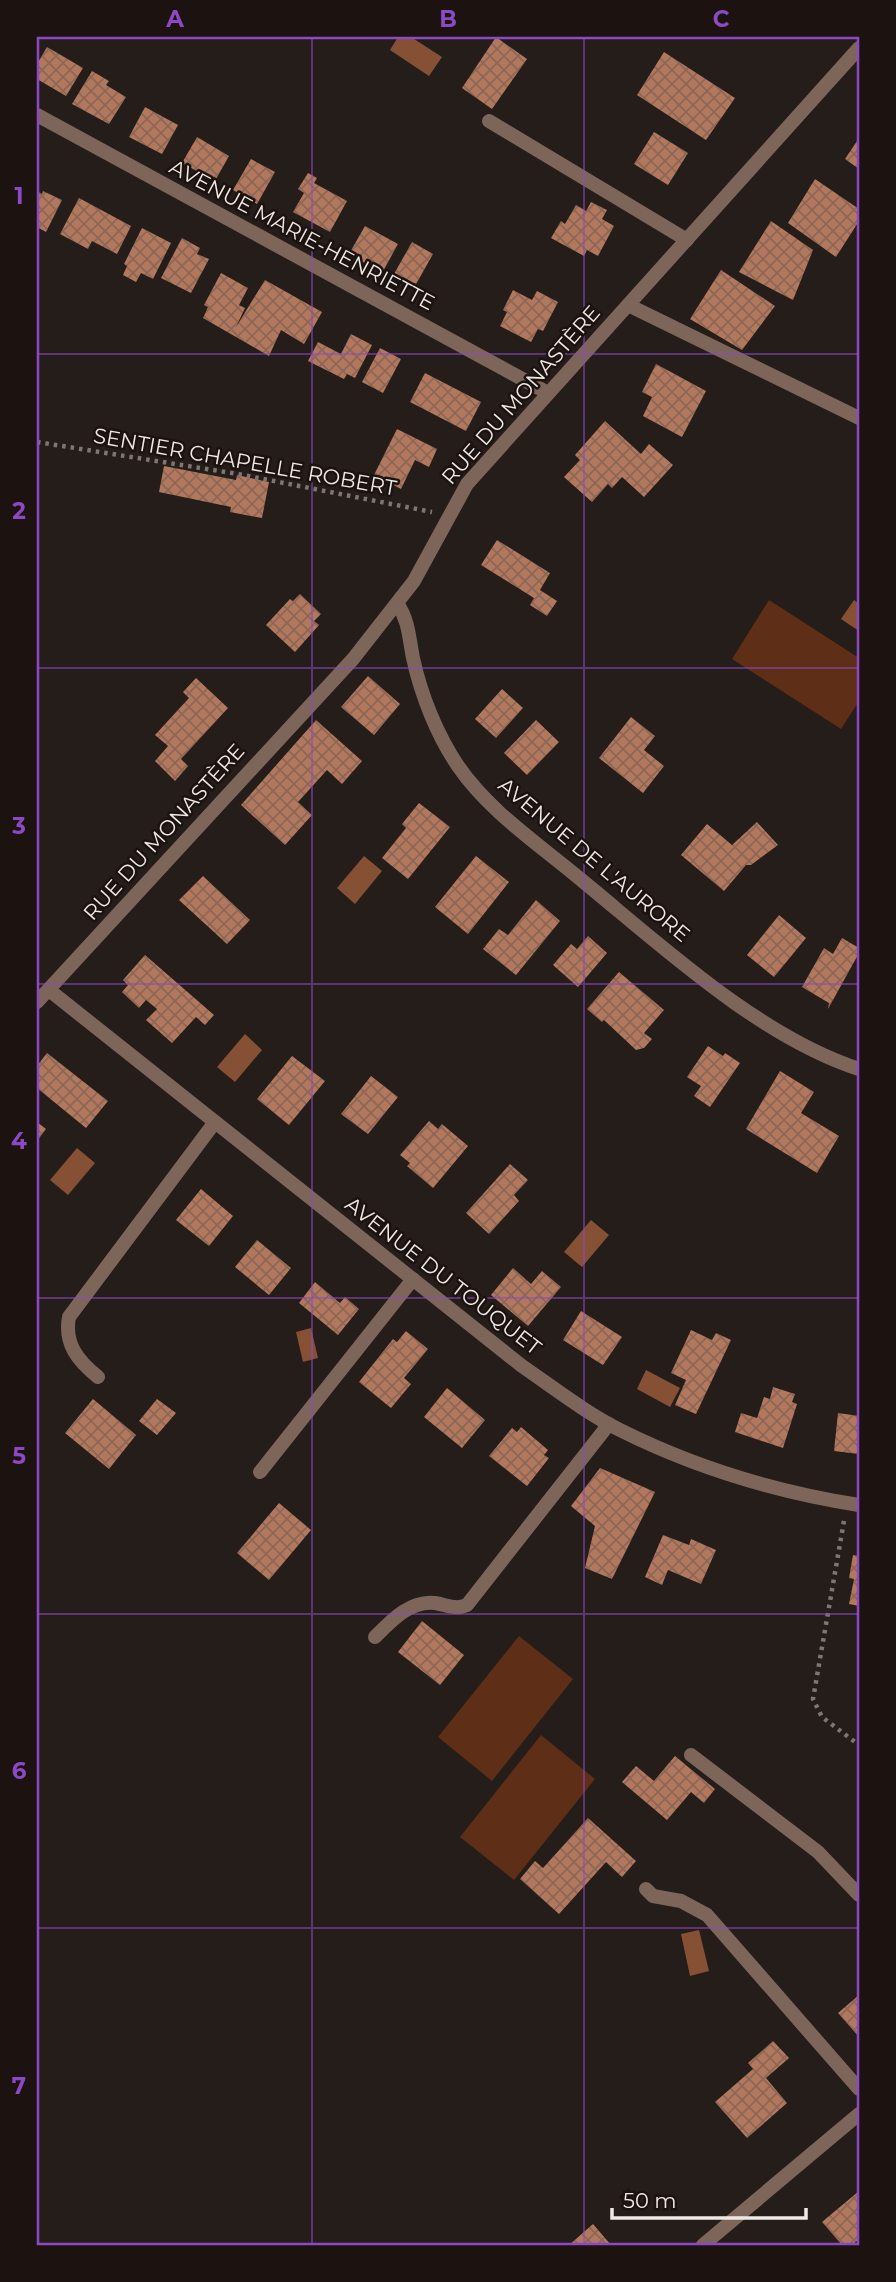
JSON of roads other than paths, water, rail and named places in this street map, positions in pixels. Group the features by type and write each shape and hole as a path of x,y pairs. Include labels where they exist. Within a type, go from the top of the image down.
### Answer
{"street":[{"name":"RUE DU MONASTÈRE","path":"37,1002 353,659 414,581 467,484 859,48"},
{"name":"AVENUE MARIE-HENRIETTE","path":"37,115 548,393"},
{"path":"489,121 687,240"},
{"path":"628,305 859,418"},
{"name":"AVENUE DE L'AURORE","path":"397,603 405,614 421,686 442,740 478,791 501,814 651,937 744,1007 824,1055 859,1069"},
{"name":"AVENUE DU TOUQUET","path":"49,990 522,1366 610,1424 710,1470 774,1488 853,1504"},
{"path":"98,1377 79,1360 68,1339 69,1317 215,1122"},
{"path":"260,1472 413,1279"},
{"path":"375,1637 405,1610 434,1603 454,1608 467,1605 610,1424"},
{"path":"691,1755 818,1852 859,1895"},
{"path":"646,1889 653,1896 681,1901 707,1915 859,2089"},
{"path":"703,2245 859,2114"}]}
